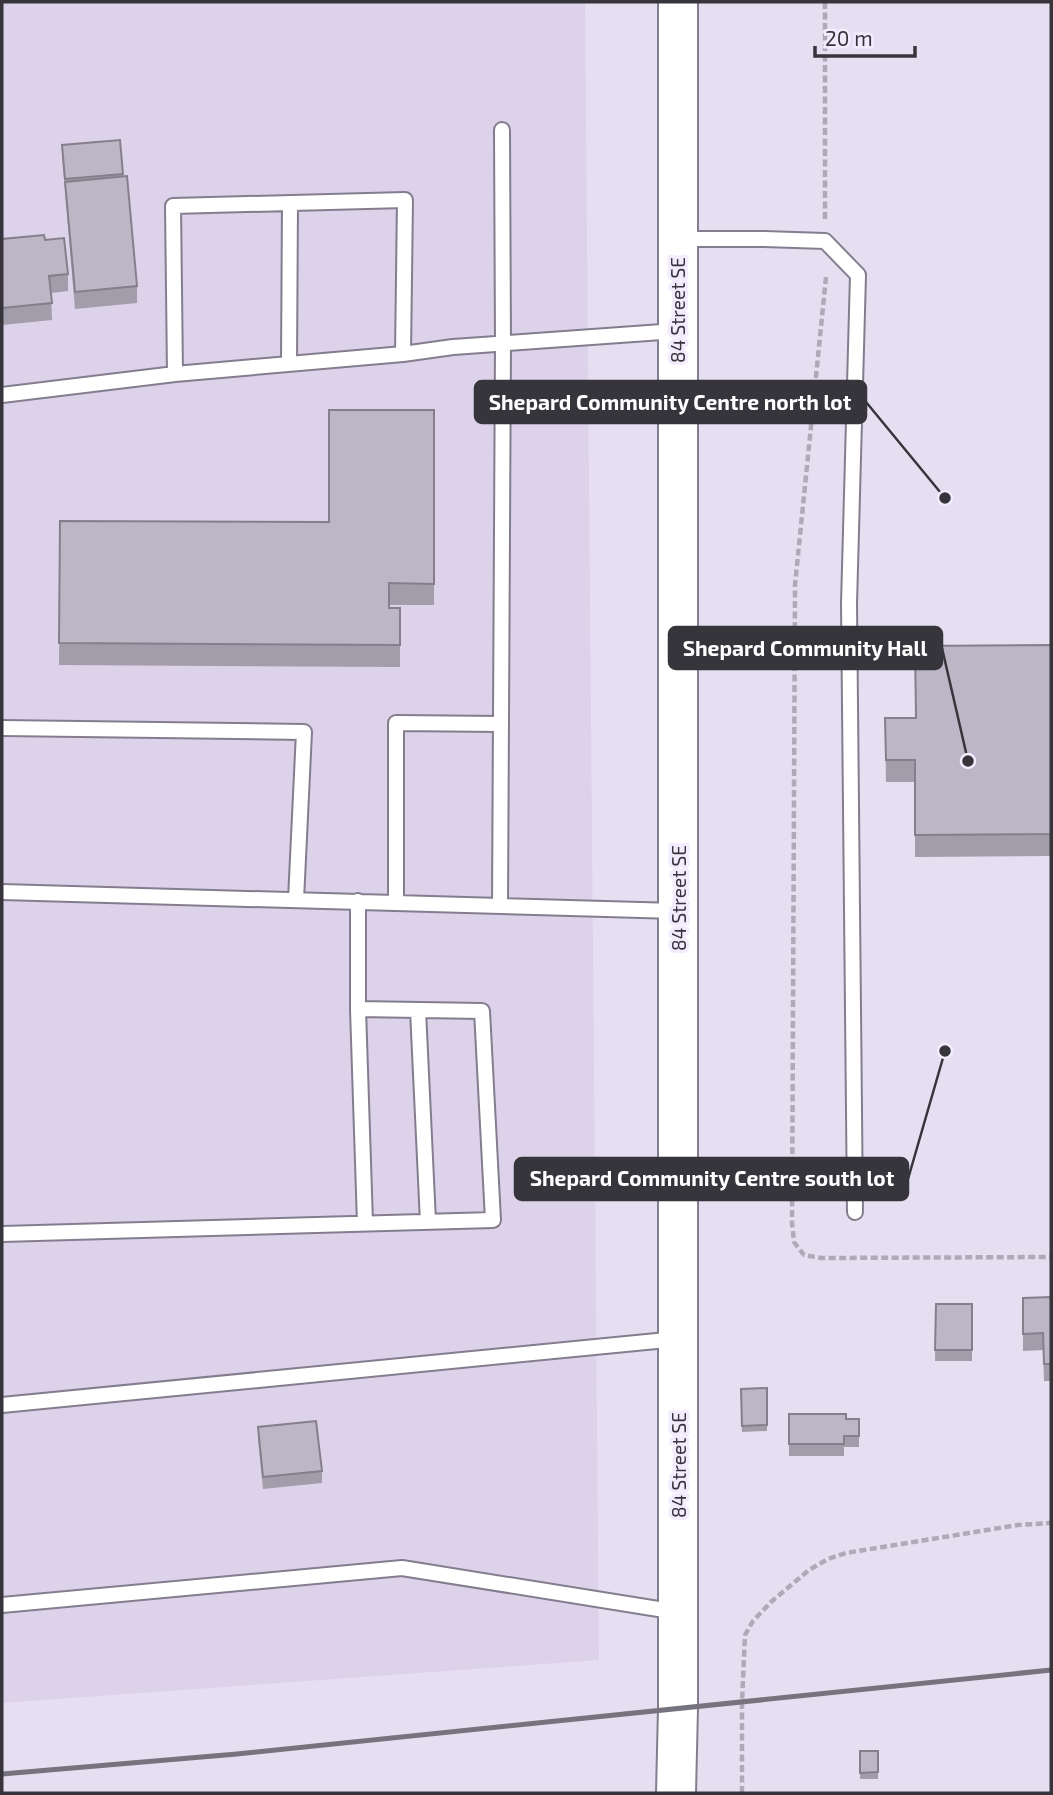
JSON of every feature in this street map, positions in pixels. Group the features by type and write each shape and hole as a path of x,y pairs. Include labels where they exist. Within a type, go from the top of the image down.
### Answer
{"street":[{"name":"84 Street SE","path":"676,1793 677,2"}],"lane":[{"path":"500,906 502,130"},
{"path":"175,374 173,206 405,200 403,354"},
{"path":"289,363 290,203"},
{"path":"677,239 825,241 858,275 849,604 855,1212"},
{"path":"2,395 175,374 403,354 453,347 677,331"},
{"path":"396,902 396,723 501,724"},
{"path":"2,728 303,732 296,900"},
{"path":"2,892 678,911"},
{"path":"358,901 358,1009 365,1223"},
{"path":"2,1234 494,1220 482,1011 358,1009"},
{"path":"418,1010 428,1222"},
{"path":"2,1405 678,1339"},
{"path":"2,1605 402,1568 678,1613"}],"path":[{"path":"825,2 825,241"},
{"path":"742,1793 745,1635 753,1621 771,1602 809,1570 846,1553 1018,1525 1051,1523"}],"shaded area":[{"path":"2,2 585,2 599,1660 2,1703"}],"building":[{"path":"120,140 123,174 65,179 62,145"},
{"path":"127,176 137,286 75,292 65,182"},
{"path":"44,235 45,240 64,238 68,274 49,276 52,303 2,308 2,239"},
{"path":"329,410 434,410 434,584 389,583 389,608 400,608 400,645 59,643 60,521 329,522"},
{"path":"1051,645 1051,834 915,835 915,760 886,760 885,718 916,718 915,646"},
{"path":"1051,1297 1051,1364 1044,1364 1043,1333 1023,1334 1023,1298"},
{"path":"936,1304 972,1304 972,1350 935,1350"},
{"path":"767,1388 767,1425 742,1426 741,1389"},
{"path":"789,1414 846,1414 846,1419 859,1419 859,1436 844,1436 844,1444 789,1444"},
{"path":"316,1421 322,1471 263,1477 258,1427"},
{"path":"860,1751 878,1751 878,1772 860,1773"}],"railway":[{"path":"2,1774 237,1754 1051,1670"}],"place":[{"name":"Shepard Community Centre north lot","path":"945,498"},
{"name":"Shepard Community Hall","path":"968,761"},
{"name":"Shepard Community Centre south lot","path":"945,1051"}]}
